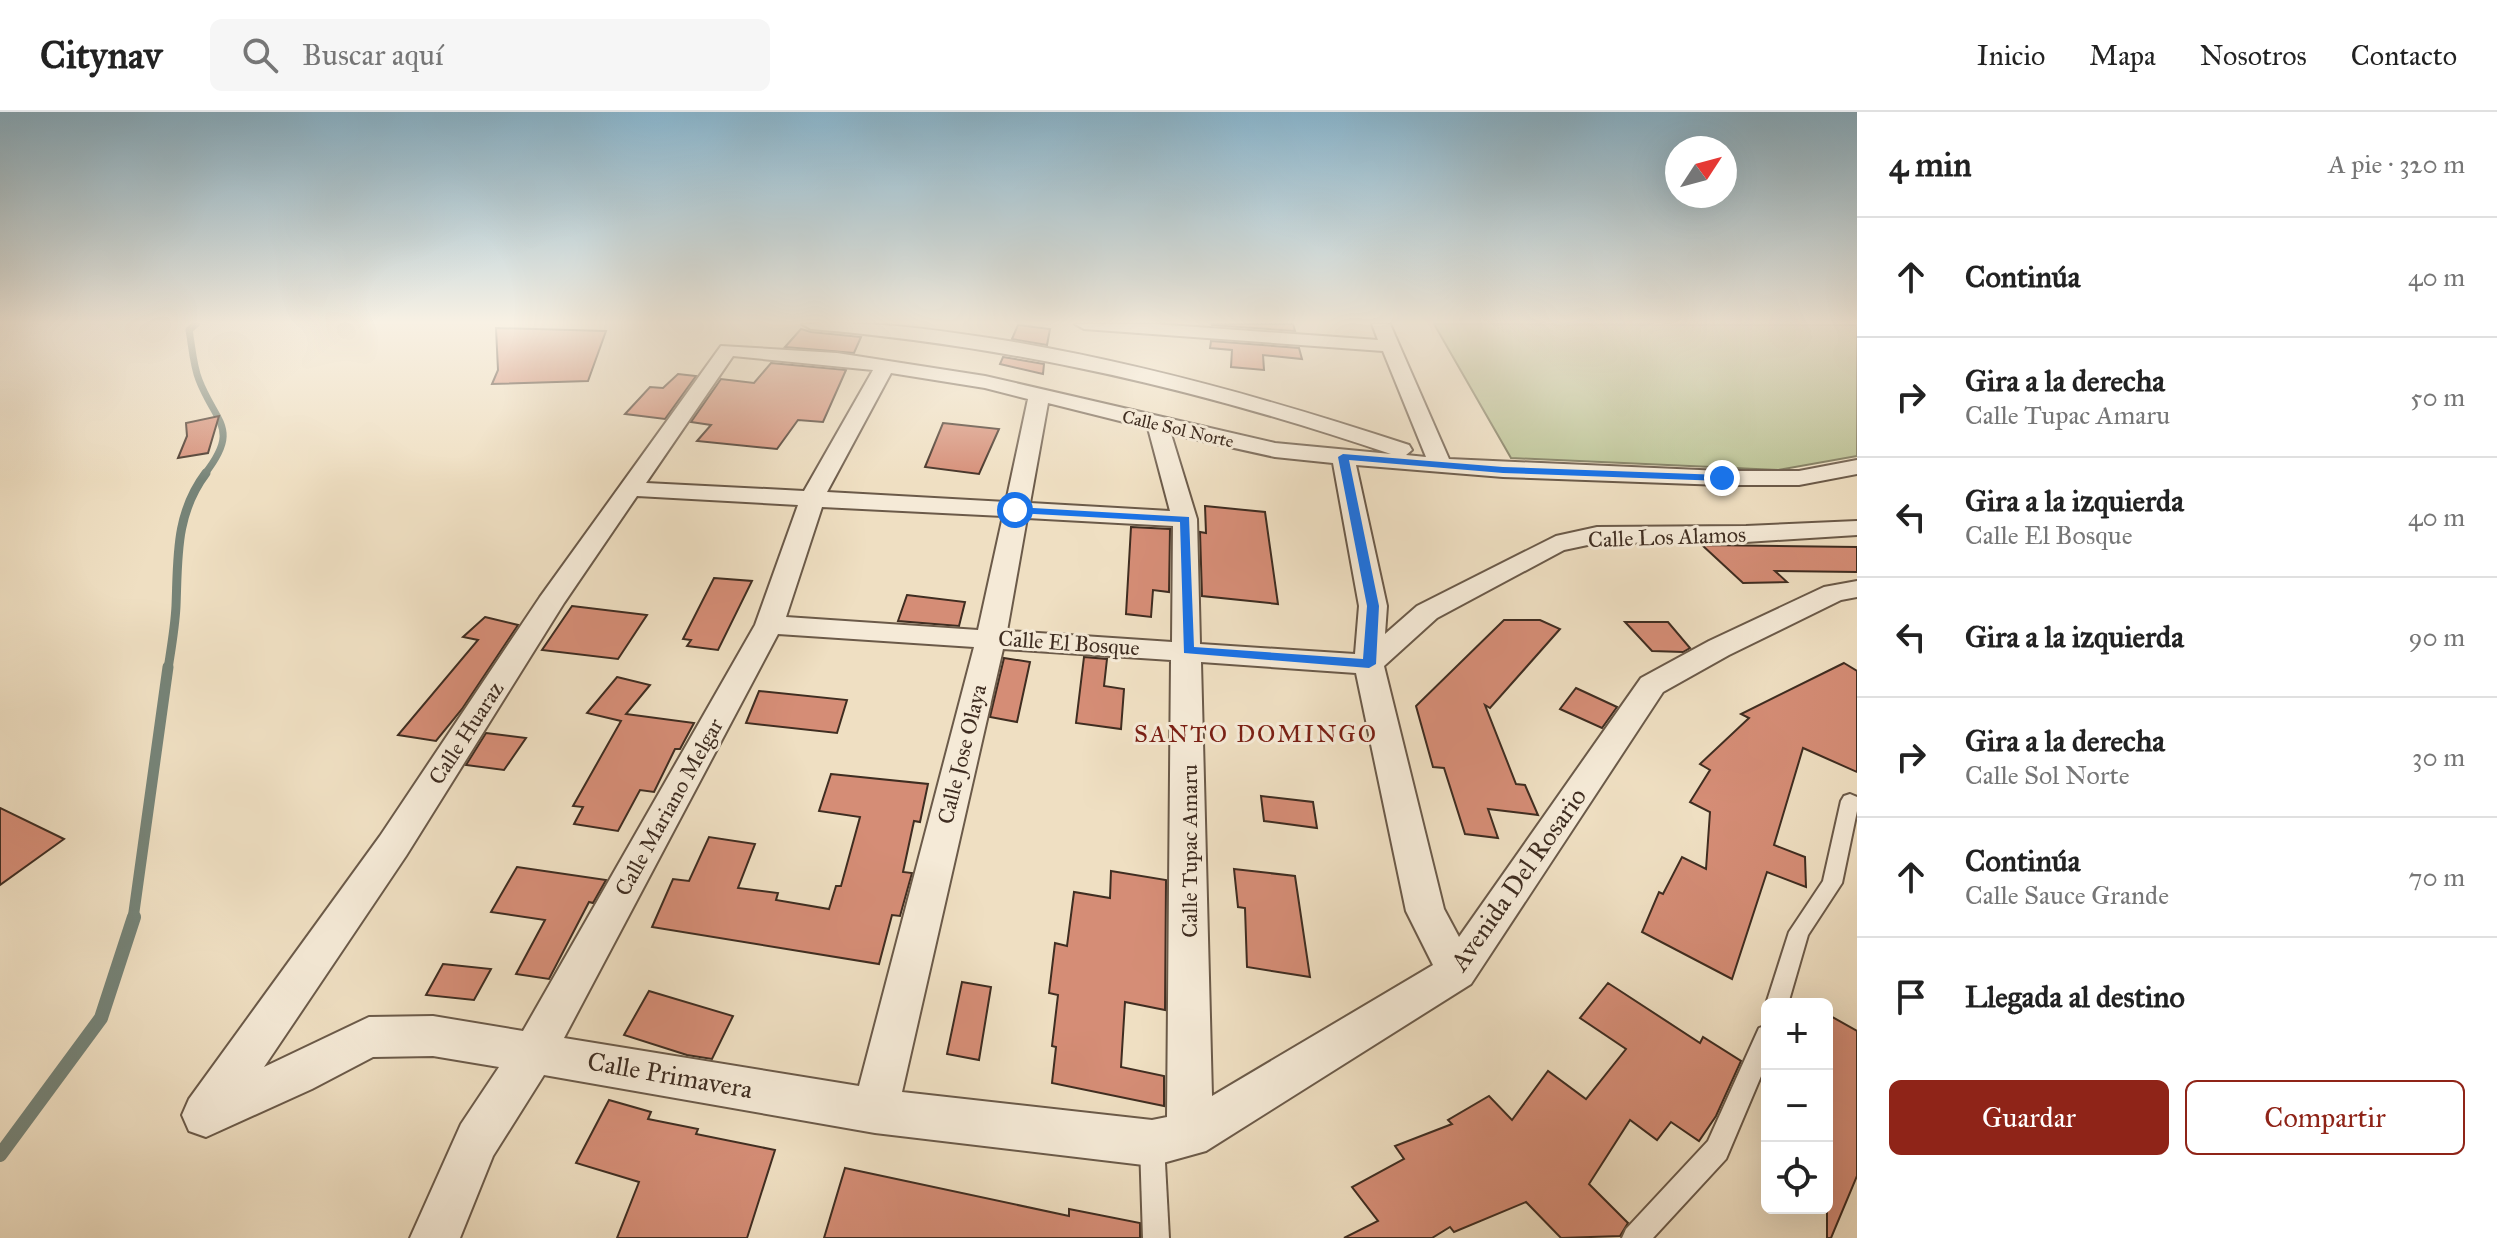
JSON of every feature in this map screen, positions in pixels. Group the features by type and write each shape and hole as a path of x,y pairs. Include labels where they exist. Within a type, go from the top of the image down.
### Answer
{"street":[{"name":"Calle Huaraz","path":"205,1115 393,846 550,603 709,377"},
{"name":"Calle Mariano Melgar","path":"435,1238 477,1140 534,1052 769,625 812,499 880,377"},
{"name":"Calle Sol Norte","path":"949,377 1039,394 1158,426 1275,450 1440,464"},
{"path":"1142,377 1298,414 1440,464 1503,470 1722,478 1799,478 1857,467"},
{"path":"1402,377 1440,464"},
{"name":"Calle Jose Olaya","path":"875,1111 991,638 1039,394"},
{"name":"Calle Tupac Amaru","path":"1158,426 1185,519 1188,650 1171,1139"},
{"path":"1343,457 1373,606 1369,664 1425,911 1457,972"},
{"path":"630,489 1185,519"},
{"name":"Calle Los Alamos","path":"1369,664 1427,612 1556,544 1597,535 1746,534 1857,528"},
{"name":"Avenida Del Rosario","path":"1171,1139 1457,972 1652,685 1719,648 1834,593 1857,589"},
{"name":"Calle El Bosque","path":"769,625 1369,664"},
{"name":"Calle Primavera","path":"205,1115 297,1074 369,1037 433,1036 875,1111 1171,1139"}],"lane":[{"path":"1779,998 1799,932 1832,883 1850,801"},
{"path":"1635,1238 1717,1150 1761,1049"},
{"name":"Calle Tupac Amaru","path":"1156,1238 1171,1139"}],"green space":[{"path":"1464,377 1857,377 1857,456 1778,470 1511,458"}],"building":[{"path":"495,377 590,377 588,381 492,384"},
{"path":"675,377 696,377 665,419 625,414 650,387 663,388"},
{"path":"759,377 843,377 823,422 798,420 777,449 697,441 711,425 691,422 721,379 754,383"},
{"path":"219,416 208,453 178,458 187,436 186,423"},
{"path":"943,423 999,429 979,474 925,467"},
{"path":"1205,506 1265,512 1278,604 1202,596 1200,532 1206,533"},
{"path":"1131,527 1170,529 1169,592 1153,590 1151,617 1126,614"},
{"path":"1702,545 1857,547 1857,572 1775,571 1787,582 1743,583"},
{"path":"714,578 752,581 718,650 687,646 691,640 683,639"},
{"path":"907,595 965,602 959,626 898,621"},
{"path":"572,606 647,615 618,659 542,650"},
{"path":"485,617 518,625 462,709 436,741 398,735 478,640 463,637"},
{"path":"1504,620 1540,620 1560,629 1490,708 1485,705 1516,784 1525,785 1538,815 1488,809 1498,838 1465,834 1444,768 1433,767 1416,706"},
{"path":"1625,622 1668,622 1690,648 1683,652 1652,651"},
{"path":"1084,657 1107,659 1104,686 1124,689 1121,729 1076,723"},
{"path":"1004,658 1030,662 1017,722 990,717"},
{"path":"1844,663 1857,671 1857,772 1803,748 1774,845 1805,857 1806,887 1767,872 1732,979 1642,932 1659,892 1663,894 1682,857 1706,869 1710,812 1690,802 1710,770 1700,764 1749,718 1741,714"},
{"path":"617,677 650,685 626,714 694,723 680,749 675,749 654,792 640,790 618,831 574,824 583,807 573,806 621,721 587,713"},
{"path":"1576,688 1617,707 1602,728 1560,709"},
{"path":"759,691 847,700 837,733 746,723"},
{"path":"486,733 526,738 504,770 466,765"},
{"path":"831,774 928,784 920,822 914,821 903,872 912,873 900,916 892,915 879,964 652,927 673,879 689,881 709,837 755,844 738,888 778,893 776,900 829,909 836,886 841,886 860,817 819,811"},
{"path":"1261,796 1313,802 1317,828 1264,821"},
{"path":"0,808 64,839 0,885"},
{"path":"517,867 606,880 593,903 589,902 549,979 516,974 545,920 491,912"},
{"path":"1234,869 1295,876 1310,977 1247,967 1245,908 1238,907"},
{"path":"1111,871 1166,880 1165,1010 1125,1002 1121,1067 1164,1076 1164,1106 1052,1083 1056,1047 1052,1046 1058,995 1049,993 1055,943 1067,946 1074,892 1110,898"},
{"path":"443,964 491,969 474,1000 426,995"},
{"path":"962,982 991,987 979,1060 947,1054"},
{"path":"1608,983 1700,1043 1703,1037 1741,1061 1716,1116 1699,1141 1671,1122 1657,1140 1630,1120 1589,1184 1628,1223 1620,1236 1561,1238 1526,1202 1454,1232 1450,1227 1432,1238 1344,1238 1378,1221 1352,1187 1404,1159 1395,1146 1452,1124 1448,1120 1489,1096 1512,1120 1548,1071 1586,1099 1626,1049 1580,1018"},
{"path":"649,991 733,1016 712,1059 687,1055 624,1035"},
{"path":"1833,1017 1857,1031 1857,1176 1831,1238 1827,1238 1827,1214 1833,1214"},
{"path":"609,1100 651,1112 648,1119 698,1129 696,1134 775,1150 747,1238 617,1238 639,1182 576,1163"},
{"path":"845,1168 1069,1216 1069,1209 1140,1223 1140,1238 824,1238"}],"waterway":[{"path":"198,377 222,426 223,436 221,447 204,475"},
{"path":"168,669 183,520 206,473"},
{"path":"133,919 168,667"},
{"path":"0,1155 101,1018 134,917"}],"district":[{"name":"SANTO DOMINGO","path":"1256,734"}],"route":[{"path":"1015,510 1185,519 1188,650 1369,664 1373,606 1343,457 1503,470 1722,478"}]}
